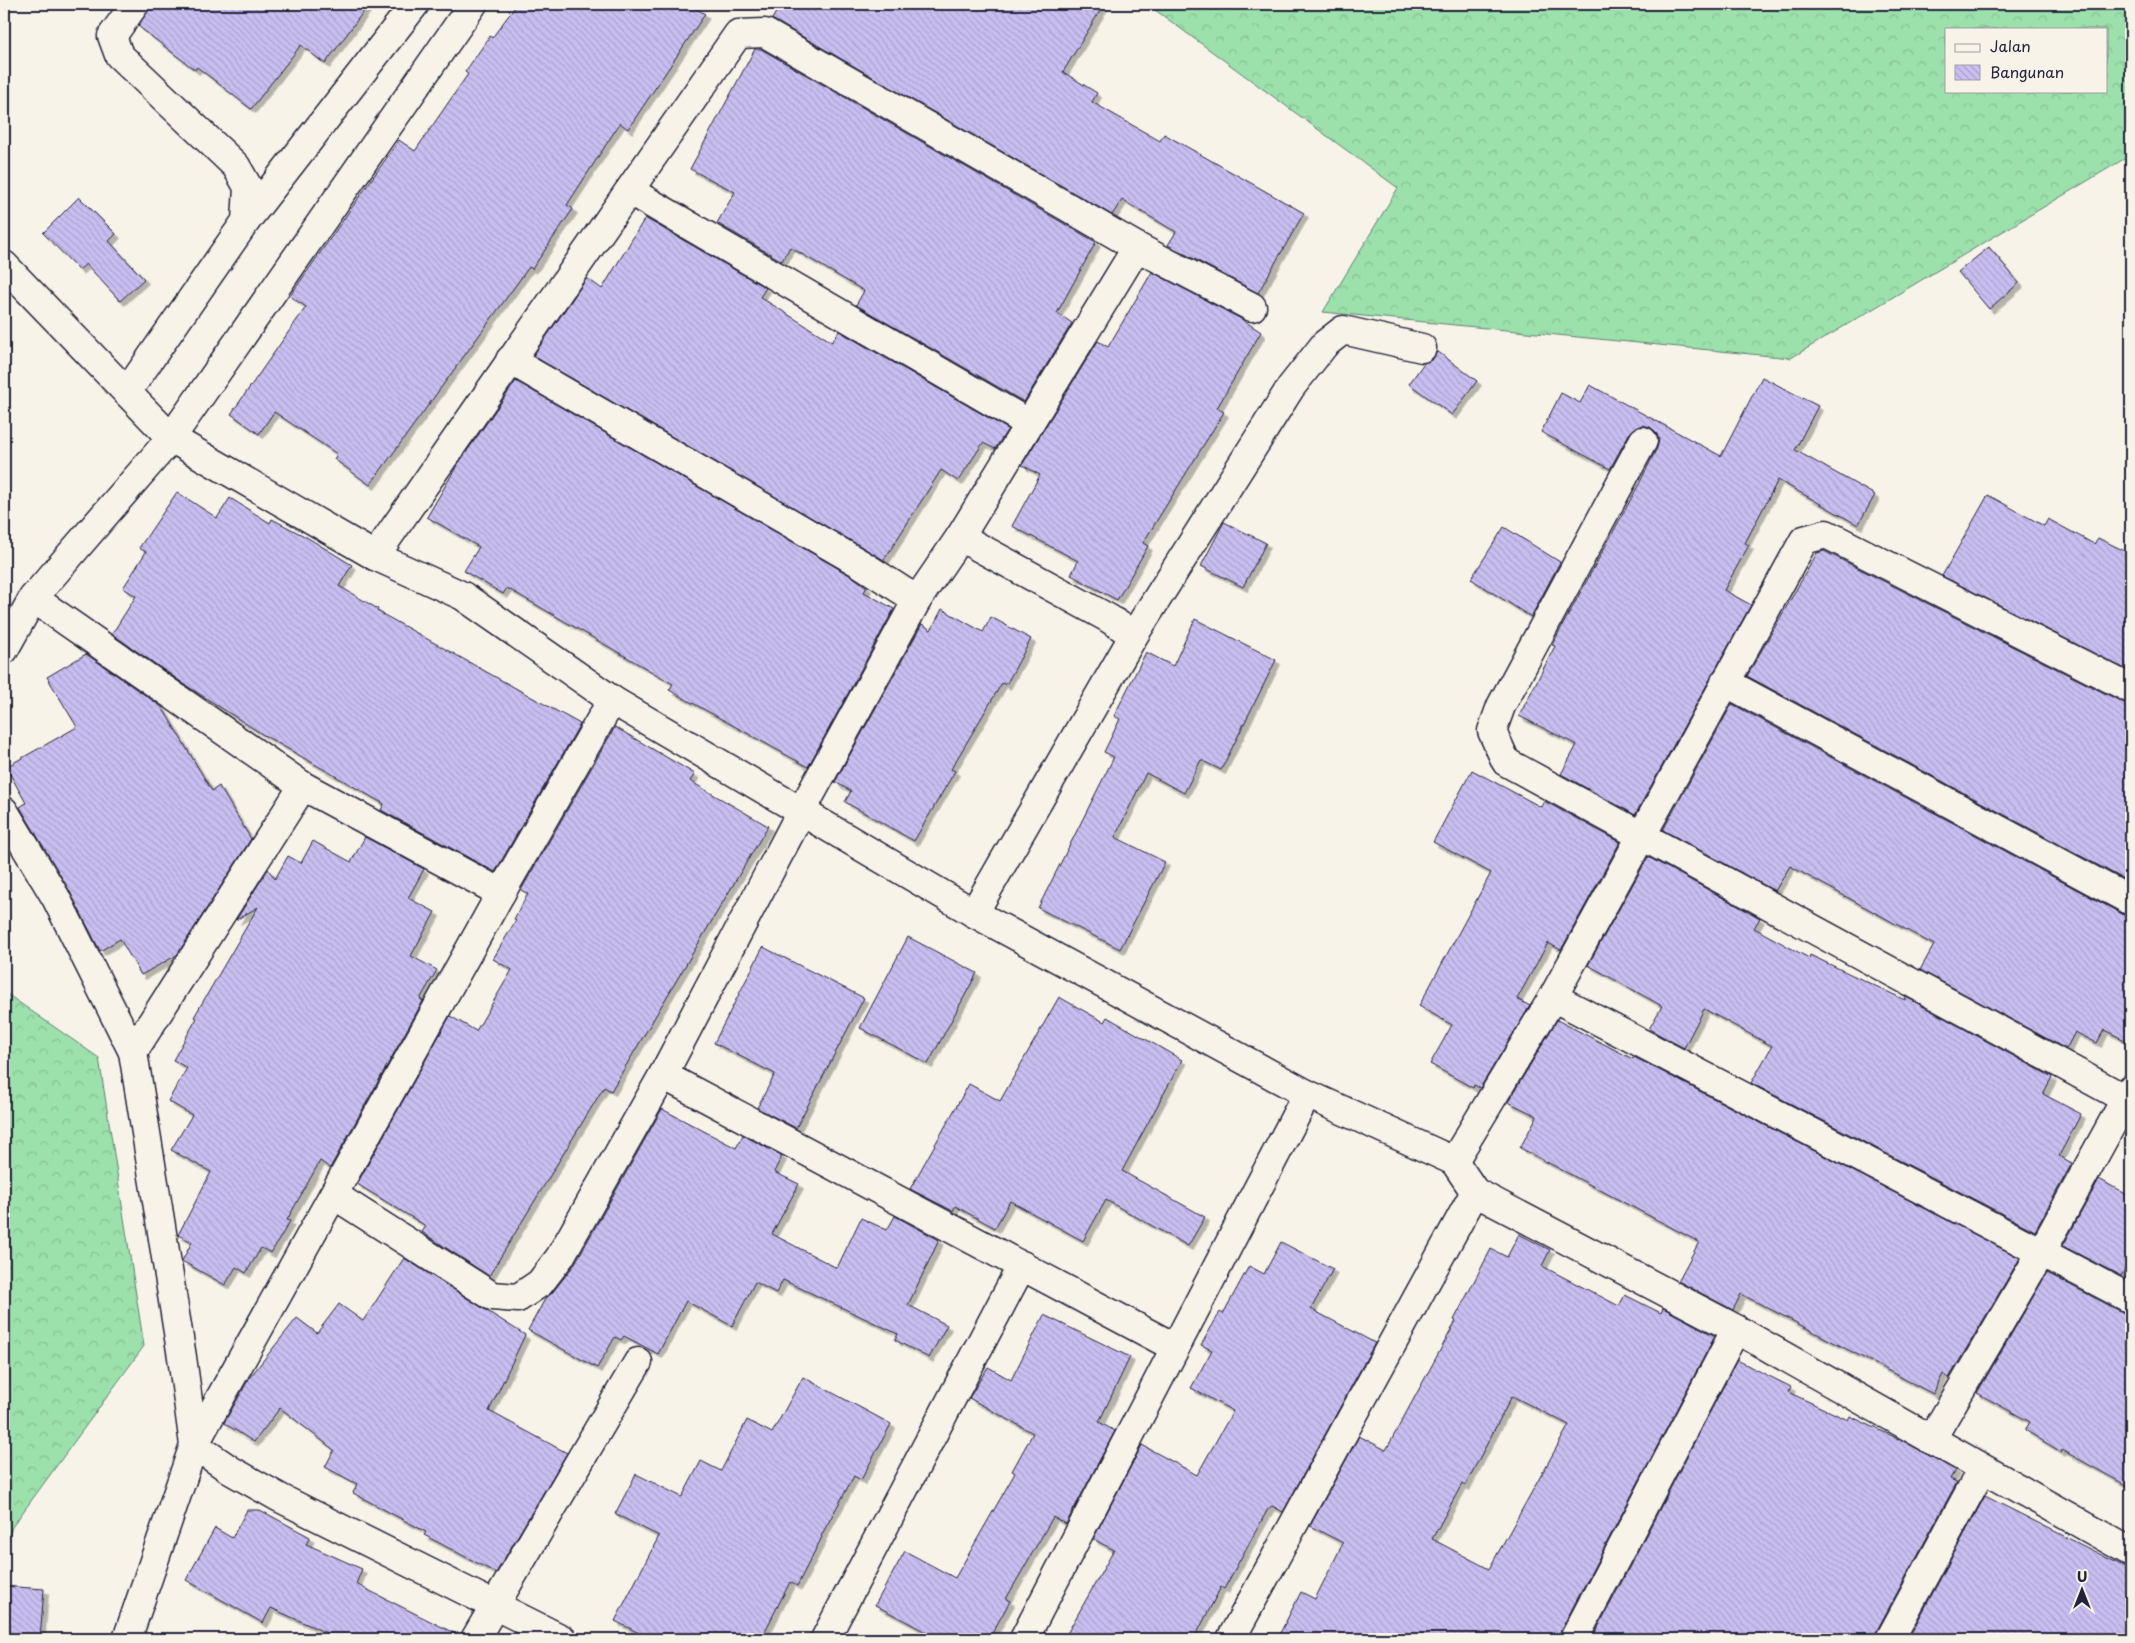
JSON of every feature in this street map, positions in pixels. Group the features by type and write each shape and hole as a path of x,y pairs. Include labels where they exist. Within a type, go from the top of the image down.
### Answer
{"street":[{"path":"135,4 112,36 119,55 236,166 248,187 246,221"},
{"path":"127,392 246,221 415,4"},
{"path":"4,650 33,598 171,438 472,4"},
{"path":"375,556 738,34 765,32 1137,247 1252,307"},
{"path":"630,191 1028,423"},
{"path":"334,1195 492,1296 518,1298 540,1283 560,1257 663,1075 802,810 917,600 960,537 1137,247"},
{"path":"4,265 171,438 375,556 463,596 612,700 802,810 974,913 1307,1094 1454,1161 1475,1192 1736,1329 2131,1552"},
{"path":"974,913 1134,636 1291,388 1325,344 1343,330 1422,348"},
{"path":"510,360 861,564 917,600"},
{"path":"1643,441 1501,706 1492,731 1506,762 2129,1097 2041,1253 1931,1440"},
{"path":"1454,1161 1553,997 1804,540 1826,534 2131,688"},
{"path":"960,537 1108,618 1134,636"},
{"path":"33,598 303,786 501,893"},
{"path":"1725,682 2131,902"},
{"path":"127,1639 194,1445 501,893 612,700"},
{"path":"133,1052 303,786"},
{"path":"4,811 56,898 133,1052 194,1445 232,1471 280,1498 562,1639"},
{"path":"1553,997 2131,1299"},
{"path":"663,1075 1022,1264 1174,1347"},
{"path":"1024,1639 1307,1094"},
{"path":"1231,1639 1475,1192"},
{"path":"825,1639 1022,1264"},
{"path":"1574,1639 1736,1329"},
{"path":"475,1639 638,1362"},
{"path":"1890,1639 1982,1469"}],"green space":[{"path":"1147,4 2131,4 2131,159 2124,159 1791,358 1323,312 1398,188"},
{"path":"4,992 99,1058 144,1346 12,1527 4,1552"}],"building":[{"path":"152,4 369,4 325,64 301,45 251,109 197,67 195,70 138,26"},
{"path":"517,4 689,4 705,14 628,129 620,123 567,205 573,209 532,269 529,267 370,485 334,459 337,454 274,412 259,434 231,414 306,307 290,296 399,140 415,151 468,74 465,72 490,36 492,38"},
{"path":"781,4 1104,4 1063,72 1097,93 1092,102 1160,141 1164,134 1304,213 1258,293 1168,245 1176,232 1122,200 1112,215 772,19"},
{"path":"755,49 761,49 1096,242 1057,313 1072,323 1024,402 856,305 864,291 790,247 782,261 717,223 735,192 690,169"},
{"path":"79,197 116,234 109,241 144,279 120,301 86,264 79,270 43,233"},
{"path":"645,218 766,288 760,297 832,342 839,331 1008,429 995,449 983,443 958,481 941,470 884,560 533,356 587,278 602,289"},
{"path":"1989,247 2019,283 1989,309 1958,272"},
{"path":"1152,272 1243,320 1261,332 1217,408 1224,412 1143,543 1148,546 1117,600 1071,575 1078,561 1012,526 1040,475 1022,465 1098,341 1108,347"},
{"path":"1437,351 1477,381 1452,415 1409,384 1424,363 1433,359"},
{"path":"1762,377 1818,406 1795,450 1875,495 1858,525 1778,480 1745,543 1749,545 1724,590 1751,605 1635,815 1561,774 1577,745 1519,716 1555,646 1552,645 1639,484 1659,440 1656,432 1650,427 1642,425 1635,428 1629,434 1610,469 1541,432 1561,393 1580,403 1590,385 1721,456"},
{"path":"516,381 853,577 867,587 864,592 894,609 808,767 669,690 673,684 507,588 503,594 464,571 479,547 427,517 458,464"},
{"path":"177,492 217,518 230,498 270,523 272,519 308,538 352,565 339,586 378,609 377,611 580,724 495,872 381,810 384,804 262,734 187,686 112,634 136,596 123,588 146,552 139,548"},
{"path":"1988,495 2044,526 2048,519 2094,544 2098,538 2131,554 2131,672 1942,576"},
{"path":"1224,522 1266,543 1243,587 1201,566"},
{"path":"1504,527 1560,562 1531,617 1471,579"},
{"path":"1824,551 2131,705 2131,883 1747,676 1817,553"},
{"path":"942,609 983,632 991,617 1031,639 1006,685 1002,683 951,769 955,771 914,841 845,802 851,791 835,782 922,624 931,630"},
{"path":"1195,619 1276,660 1221,770 1201,760 1184,793 1146,773 1115,837 1165,862 1120,949 1038,908 1114,757 1104,752 1120,719 1114,716 1146,652 1173,666"},
{"path":"86,654 162,707 212,791 219,786 251,839 177,955 141,975 120,939 100,951 69,890 20,807 26,803 6,767 77,727 47,677"},
{"path":"1732,704 2124,915 2131,917 2131,1043 2104,1030 2097,1043 2075,1032 2066,1049 1920,970 1934,945 1790,866 1775,891 1663,830"},
{"path":"615,727 695,774 690,781 768,826 611,1091 604,1087 489,1276 422,1232 426,1226 357,1184 450,1016 476,1031 512,970 493,959 516,920 514,919 528,894 521,890"},
{"path":"1472,770 1541,807 1544,801 1620,842 1561,950 1548,943 1517,999 1530,1006 1480,1088 1474,1085 1473,1088 1430,1064 1452,1025 1419,1006 1491,873 1433,842"},
{"path":"365,837 424,869 408,898 435,912 411,956 437,970 420,999 423,1001 330,1168 320,1161 287,1220 290,1221 271,1253 261,1248 246,1273 236,1267 225,1285 182,1261 192,1242 178,1235 211,1172 171,1150 192,1115 168,1101 187,1068 173,1060 197,1018 194,1017 258,907 236,920 268,869 275,879 288,856 301,863 313,841 351,862"},
{"path":"1648,857 1760,918 1754,928 1809,958 1810,955 1905,1000 1906,997 2052,1077 2043,1094 2081,1114 2059,1156 2072,1163 2035,1231 1751,1083 1772,1046 1704,1009 1684,1048 1649,1029 1662,1006 1588,965"},
{"path":"908,937 977,973 928,1064 860,1028"},
{"path":"763,947 864,998 796,1128 757,1108 775,1074 714,1043"},
{"path":"1059,997 1104,1022 1107,1017 1182,1060 1122,1171 1205,1217 1188,1246 1106,1200 1083,1241 1010,1201 995,1228 955,1206 953,1211 910,1189 969,1084 1000,1101"},
{"path":"1557,1020 1633,1059 1634,1057 2020,1258 1949,1378 1943,1374 1933,1394 1741,1294 1733,1310 1678,1281 1699,1242 1520,1148 1537,1116 1508,1102"},
{"path":"662,1109 736,1148 743,1135 782,1156 774,1172 799,1184 772,1234 837,1268 861,1218 887,1230 895,1216 939,1240 908,1305 947,1325 929,1358 895,1340 898,1334 783,1280 776,1293 755,1282 732,1326 686,1301 658,1354 624,1336 621,1340 615,1337 597,1368 528,1330 545,1299 574,1265"},
{"path":"2099,1179 2131,1197 2131,1259 2121,1276 2063,1246"},
{"path":"1519,1234 1550,1250 1542,1266 1619,1306 1625,1295 1661,1313 1663,1308 1715,1336 1558,1639 1277,1639 1301,1592 1315,1599 1343,1543 1310,1526 1359,1436 1386,1450 1456,1321 1454,1320 1491,1249 1507,1257","holes":["1512,1396 1569,1425 1489,1569 1432,1539 1462,1484 1465,1486"]},
{"path":"1281,1242 1333,1269 1311,1309 1375,1343 1283,1512 1272,1506 1268,1509 1224,1589 1221,1587 1194,1639 1064,1639 1114,1550 1093,1539 1142,1445 1197,1475 1233,1411 1191,1388 1212,1350 1201,1345 1220,1312 1223,1314 1249,1266 1264,1274"},
{"path":"404,1258 525,1335 489,1411 567,1453 496,1573 424,1535 426,1532 353,1493 357,1484 325,1467 334,1450 280,1408 254,1442 224,1423 250,1377 297,1318 317,1333 339,1304 363,1321"},
{"path":"2047,1273 2131,1315 2131,1488 2062,1450 2061,1452 2025,1430 2030,1422 1977,1393"},
{"path":"1044,1315 1130,1357 1099,1422 1115,1431 1066,1524 1053,1517 1006,1599 1010,1601 989,1639 939,1639 875,1605 905,1551 955,1578 1015,1473 1012,1471 1033,1433 969,1398 988,1367 1011,1380"},
{"path":"1737,1360 1791,1387 1788,1392 1848,1420 1850,1416 1907,1443 1955,1470 1950,1479 1957,1482 1876,1632 1874,1639 1592,1639"},
{"path":"803,1377 891,1424 861,1480 854,1476 821,1536 797,1586 790,1582 761,1639 651,1639 615,1621 659,1536 615,1514 636,1474 682,1497 701,1461 721,1471 747,1420 772,1433"},
{"path":"1985,1496 2131,1570 2131,1639 1908,1639"},
{"path":"247,1510 260,1510 310,1537 306,1544 362,1569 356,1584 460,1636 459,1639 340,1639 271,1608 263,1623 186,1580 215,1528 232,1538"},
{"path":"4,1586 44,1589 40,1639 4,1639"}]}
